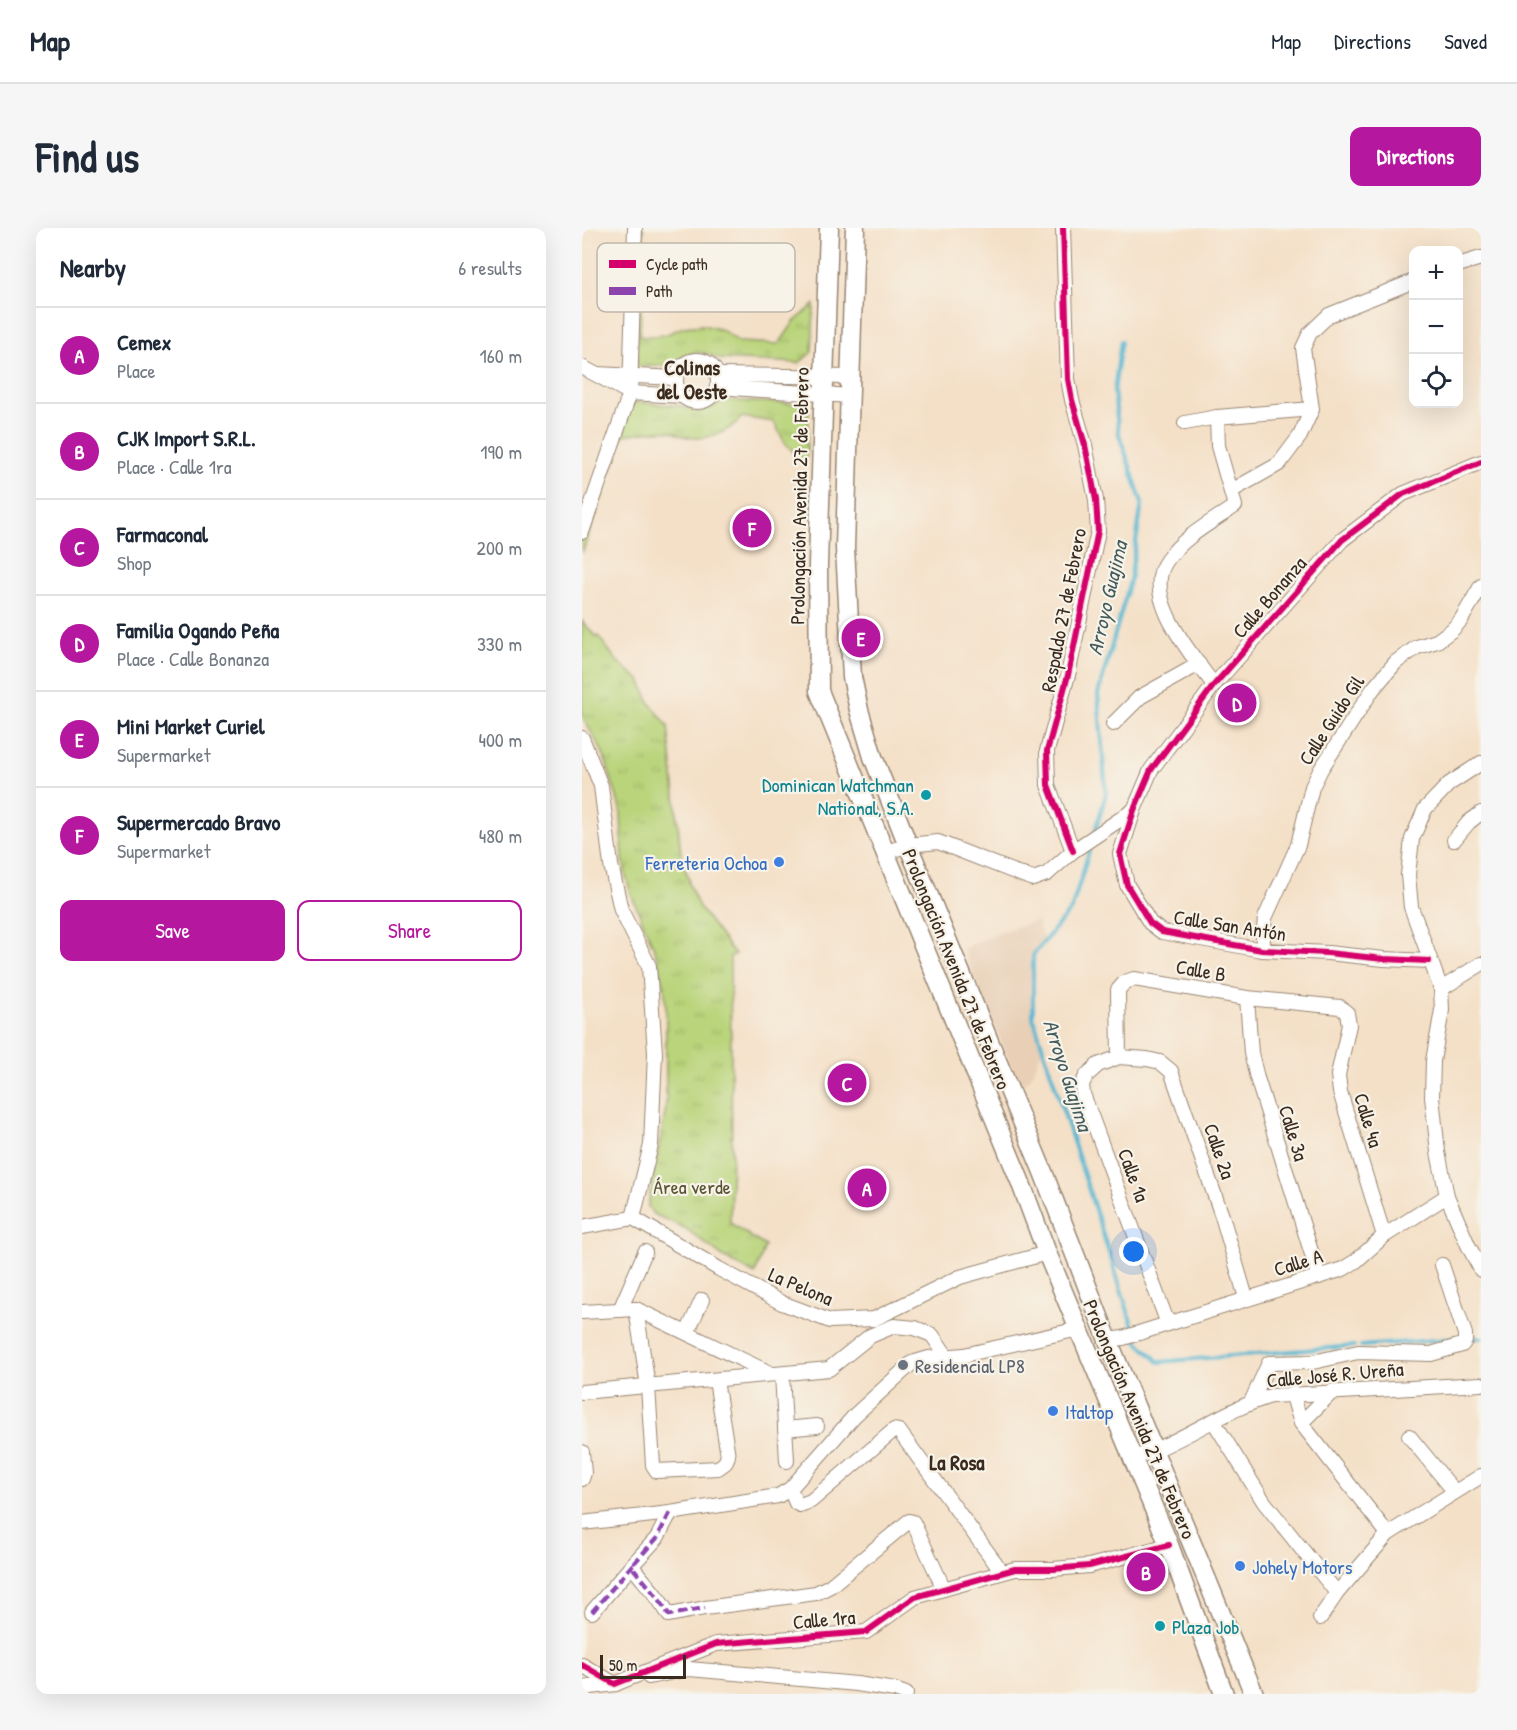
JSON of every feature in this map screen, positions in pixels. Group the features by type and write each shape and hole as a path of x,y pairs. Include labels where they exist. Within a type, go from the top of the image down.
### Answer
{"main road":[{"name":"Prolongación Avenida 27 de Febrero","path":"829,228 818,565 819,691 1020,1181 1047,1253 1169,1545 1224,1694"},
{"name":"Prolongación Avenida 27 de Febrero","path":"855,228 845,548 852,677 859,710 873,757 908,845 1043,1172 1116,1339 1155,1451 1254,1694"},
{"path":"1020,1181 1043,1172"}],"street":[{"path":"634,243 635,228"},
{"name":"Respaldo 27 de Febrero","path":"1062,228 1068,379 1096,500 1098,531 1068,675 1047,751 1048,785 1073,851"},
{"path":"1463,264 1481,258"},
{"path":"1231,491 1279,464 1300,436 1312,409 1304,348 1310,333 1329,315 1409,283"},
{"path":"582,532 630,393 632,312"},
{"path":"582,367 630,393 682,396 695,402 702,401 713,393 717,381 710,365 693,360 682,366 676,378 682,396"},
{"path":"595,374 676,378"},
{"path":"717,381 850,377"},
{"path":"717,381 850,396"},
{"path":"1185,423 1217,417 1312,409"},
{"path":"1214,685 1177,634 1167,615 1161,594 1160,573 1166,560 1182,543 1235,506 1218,446 1217,417"},
{"name":"Calle Bonanza","path":"1134,810 1151,770 1214,685 1342,540 1403,494 1481,462"},
{"name":"Calle Guido Gil","path":"1262,950 1265,918 1298,845 1312,788 1320,769 1373,689 1396,662 1417,647 1437,641 1452,630 1461,620 1481,586"},
{"path":"1113,724 1140,697 1199,664"},
{"path":"582,738 601,786 611,865 621,910 649,966 655,1053 651,1145 633,1218 582,1227"},
{"path":"1481,763 1449,784 1425,809 1412,839 1408,875 1411,907 1441,989 1442,1010 1433,1061 1432,1097 1438,1152 1447,1196 1481,1270"},
{"path":"884,853 908,845 938,842 1033,879 1047,873 1073,851 1134,810"},
{"name":"Calle San Antón","path":"1134,810 1120,854 1127,885 1150,923 1162,932 1262,950 1429,961"},
{"path":"1455,840 1469,822 1481,813"},
{"path":"1441,989 1481,964"},
{"name":"Calle B","path":"1119,1057 1118,990 1129,980 1134,979 1247,998 1340,1007 1347,1013"},
{"name":"Calle 3a","path":"1247,998 1251,1053 1257,1078 1319,1277"},
{"name":"Calle 4a","path":"1347,1013 1349,1025 1338,1075 1340,1092 1384,1236"},
{"name":"Calle 2a","path":"1119,1057 1160,1062 1171,1071 1222,1216 1246,1298"},
{"name":"Calle 1a","path":"1119,1057 1098,1065 1087,1075 1082,1084 1083,1094 1168,1324"},
{"name":"Calle A","path":"1116,1339 1343,1269 1356,1261 1384,1236 1447,1196"},
{"name":"La Pelona","path":"633,1218 782,1303 830,1322 874,1319 960,1276 1047,1253"},
{"path":"620,1310 645,1252"},
{"path":"1251,1402 1269,1363 1313,1362 1359,1352 1431,1354 1459,1347 1466,1338 1442,1265"},
{"path":"687,1334 702,1300"},
{"path":"636,1309 648,1386 653,1464 657,1471 718,1468 725,1463 728,1456 717,1380"},
{"path":"582,1312 636,1309 778,1374"},
{"path":"582,1392 830,1369 870,1336 894,1326 915,1328 932,1335 948,1358"},
{"path":"582,1523 670,1514 778,1496 790,1489 855,1415 912,1363 929,1358 948,1358 1079,1329"},
{"path":"778,1374 787,1461"},
{"name":"Calle José R. Ureña","path":"1133,1458 1155,1451 1251,1402 1271,1396 1481,1384"},
{"path":"1301,1423 1333,1391"},
{"path":"1292,1394 1301,1423 1388,1534"},
{"path":"1214,1422 1264,1502 1336,1593"},
{"path":"785,1429 818,1426"},
{"path":"790,1489 796,1503 800,1505 812,1501 894,1430 899,1431 1002,1572"},
{"path":"1409,1436 1454,1491"},
{"path":"582,1452 584,1473 582,1479"},
{"path":"1320,1618 1336,1593 1388,1534 1481,1476"},
{"path":"592,1612 657,1538 670,1514"},
{"path":"634,1563 634,1569 658,1596 669,1615 816,1593 830,1586 909,1521 913,1522 944,1589"},
{"name":"Calle 1ra","path":"615,1684 716,1644 866,1632 911,1599 1002,1572 1020,1568 1053,1569 1089,1566 1169,1545"},
{"path":"582,1665 615,1684"},
{"path":"582,1688 615,1684 689,1669 857,1684 906,1694"}],"shaded area":[{"path":"1037,921 1044,942 1033,955 1033,1017 1043,1048 1030,1079 1019,1085 963,949 1003,931"}],"green space":[{"path":"637,228 643,228 643,243 637,243"},
{"path":"814,305 812,352 799,363 720,359 697,352 684,356 674,365 637,366 637,312 641,312 640,337 665,335 683,327 703,325 722,330 739,342 779,344 794,322"},
{"path":"724,400 802,404 809,413 806,465 785,443 774,422 742,417 723,432 699,438 691,438 670,431 623,435 582,554 582,539 629,405 635,402 681,406 698,411 709,409"},
{"name":"Área verde","path":"582,621 596,637 598,636 617,661 640,680 650,703 668,726 681,854 688,882 699,907 735,955 730,957 732,1154 730,1223 765,1246 755,1274 723,1257 685,1228 653,1214 648,1206 666,1108 664,984 656,953 626,877 621,813 617,797 603,753 582,716"}],"waterway":[{"name":"Arroyo Guajima","path":"1095,832 1106,794 1098,694 1130,581 1142,503 1119,434 1114,391 1121,341"},
{"name":"Arroyo Guajima","path":"1091,845 1072,908 1033,955 1033,1017 1134,1330"},
{"name":"Arroyo Guajima","path":"1136,1337 1138,1342 1159,1362 1354,1346"},
{"name":"Arroyo Guajima","path":"1469,1337 1481,1338"},
{"name":"Arroyo Guajima","path":"1361,1346 1461,1338"}],"marked path":[{"path":"670,1513 657,1538 634,1563 634,1569 657,1596 669,1615 705,1608"},
{"path":"592,1612 634,1563"}],"cycle path":[{"path":"1063,228 1068,379 1096,500 1098,531 1068,675 1047,751 1048,785 1073,851"},
{"path":"1429,961 1262,950 1162,932 1150,923 1127,885 1120,854 1134,810 1151,770 1214,685 1342,540 1403,494 1481,462"},
{"path":"582,1665 615,1684 716,1644 866,1632 915,1597 1015,1569 1089,1566 1169,1545"}],"place":[{"name":"Supermercado Bravo","path":"752,528"},
{"name":"Mini Market Curiel","path":"861,638"},
{"name":"Familia Ogando Peña","path":"1237,703"},
{"name":"Dominican Watchman National, S.A.","path":"926,795"},
{"name":"Ferreteria Ochoa","path":"779,862"},
{"name":"Farmaconal","path":"847,1083"},
{"name":"Cemex","path":"867,1188"},
{"name":"Residencial LP8","path":"903,1365"},
{"name":"Italtop","path":"1053,1411"},
{"name":"Johely Motors","path":"1240,1566"},
{"name":"CJK Import S.R.L.","path":"1146,1572"},
{"name":"Plaza Job","path":"1160,1626"}],"district":[{"name":"Colinas del Oeste","path":"692,379"},
{"name":"La Rosa","path":"957,1462"}]}
